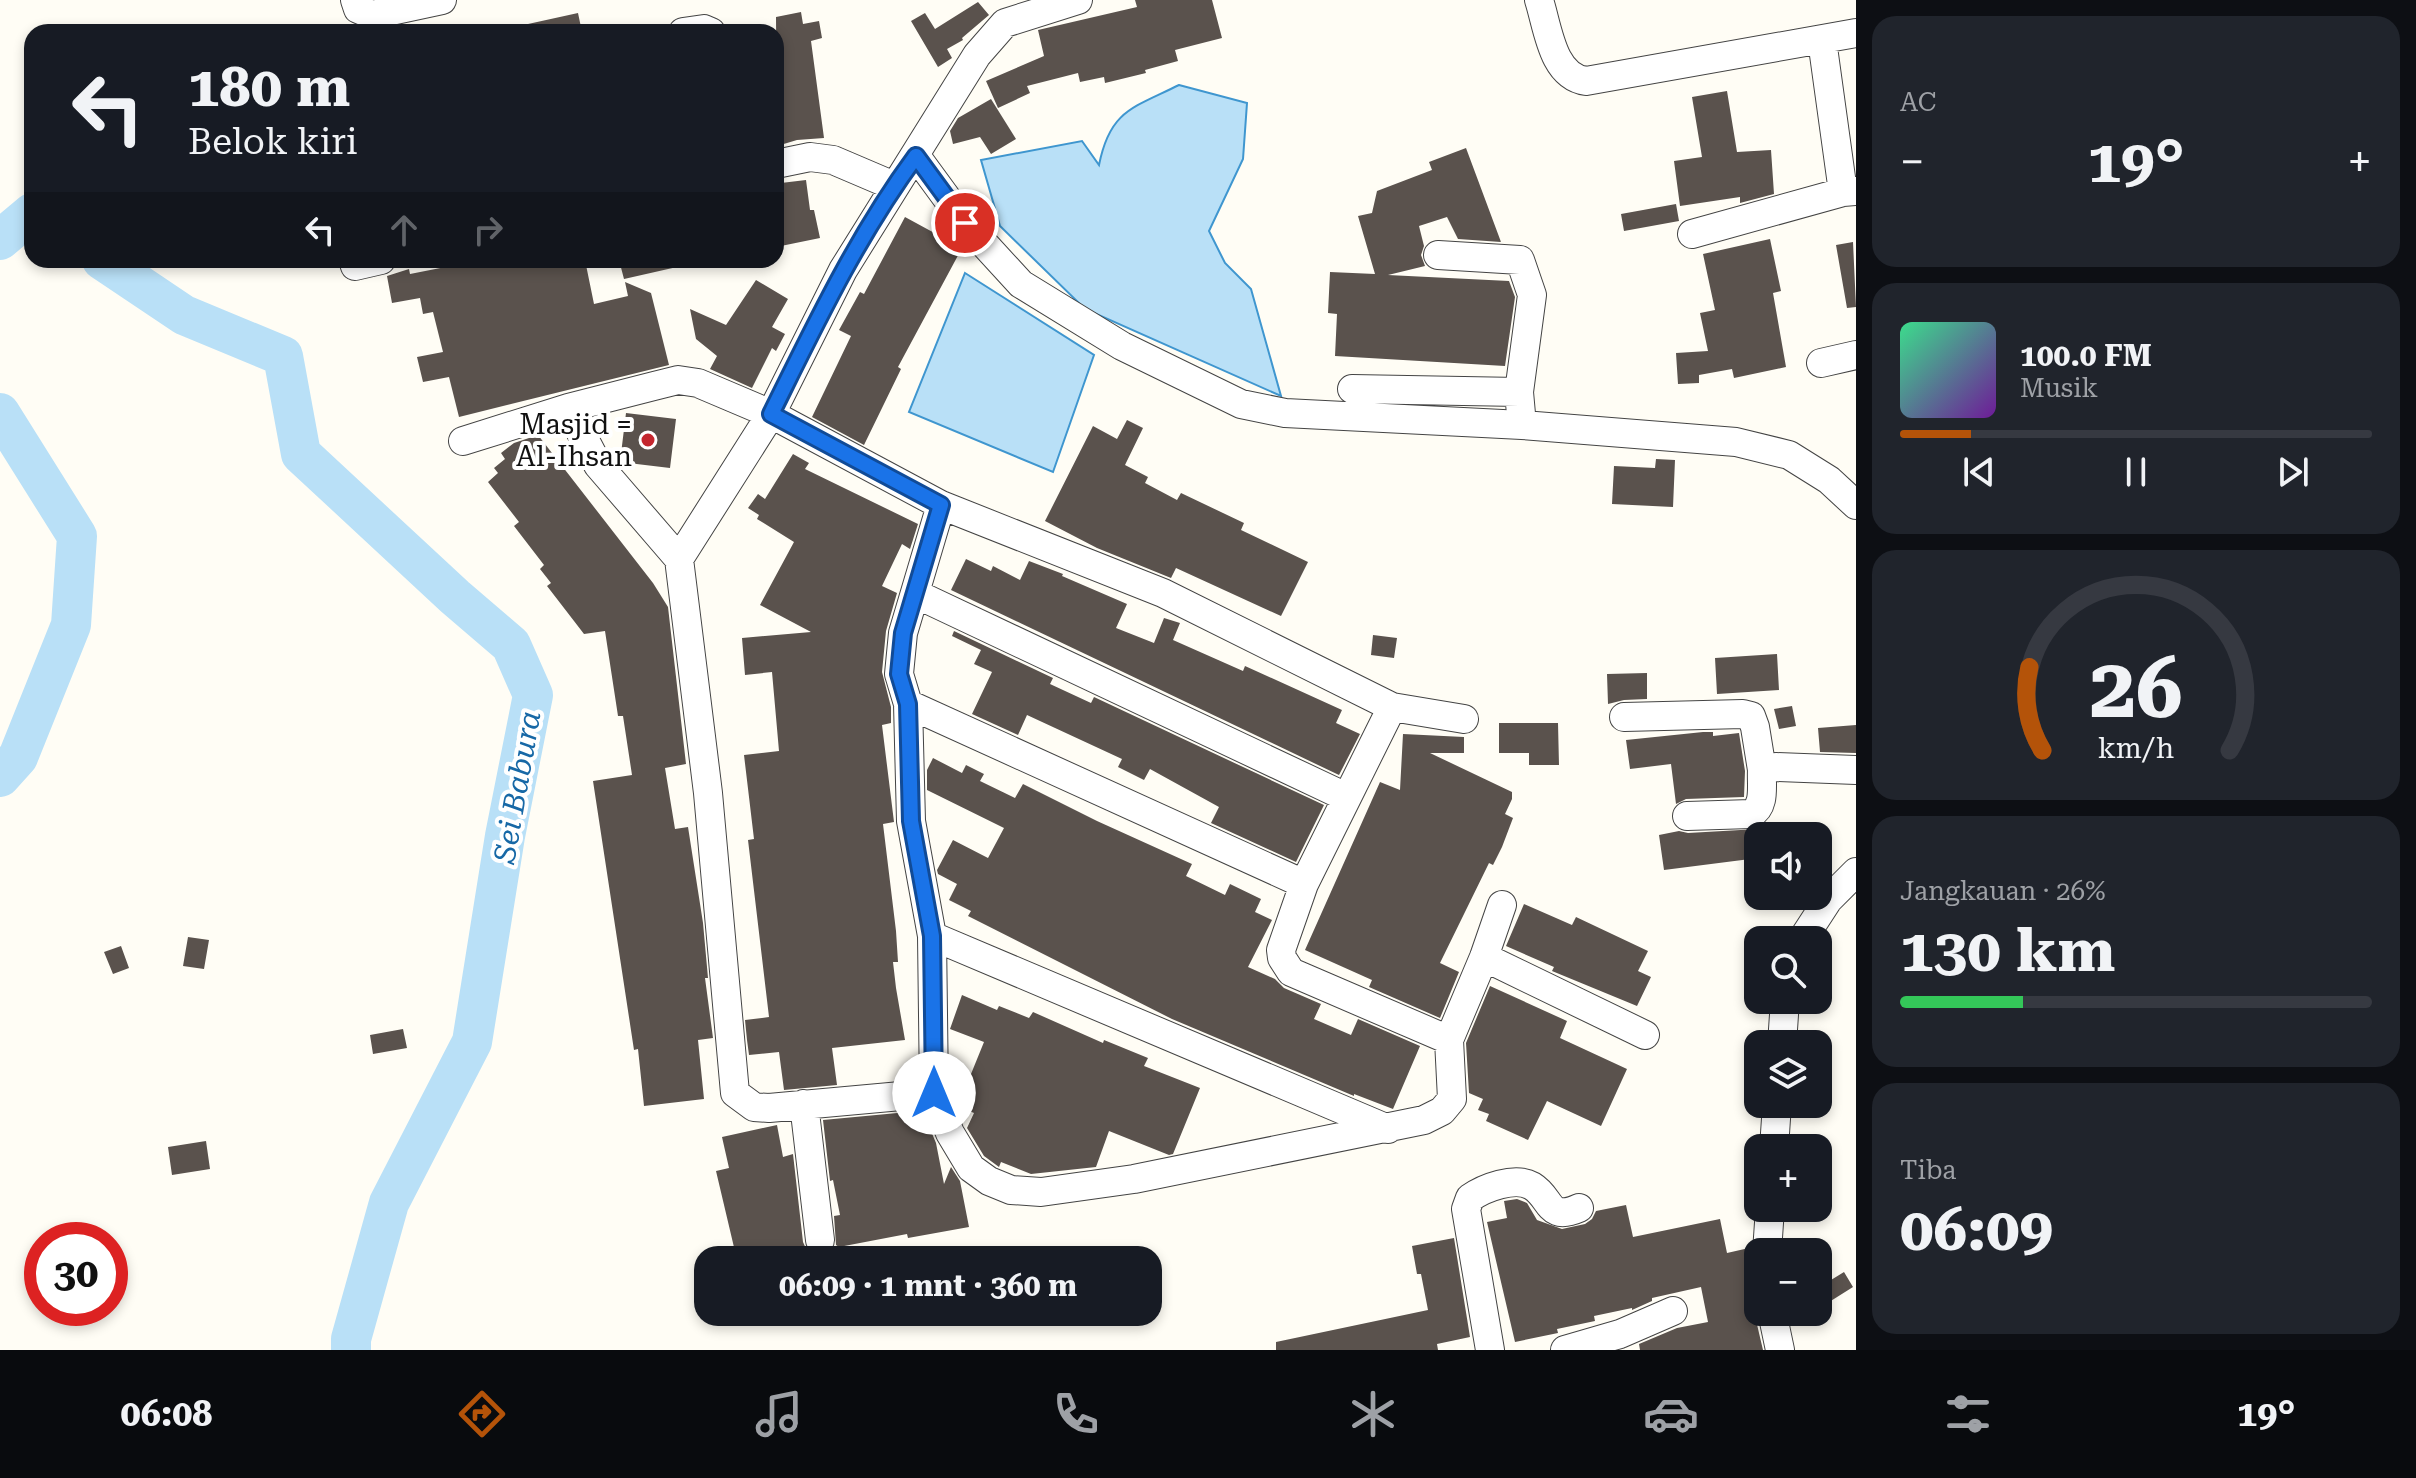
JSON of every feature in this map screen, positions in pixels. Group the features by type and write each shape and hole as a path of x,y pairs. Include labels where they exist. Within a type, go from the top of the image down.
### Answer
{"street":[{"path":"355,0 358,9 372,15 442,0"},
{"path":"679,559 771,414 843,270 987,40 1005,23 1078,0"},
{"path":"1539,0 1562,68 1579,80 1602,79 1856,33"},
{"path":"1692,234 1850,192 1822,40"},
{"path":"916,156 965,223 1021,284 1122,346 1241,404 1285,413 1522,425 1736,442 1789,455 1829,480 1856,505"},
{"path":"784,162 810,157 833,160 894,186"},
{"path":"1438,255 1520,260 1532,295 1519,392 1522,425"},
{"path":"1821,363 1856,355"},
{"path":"463,441 568,408 678,380 698,383 771,414 941,505 1163,593 1392,707 1464,719"},
{"path":"1352,389 1519,392"},
{"path":"568,408 598,465 679,559 708,793 735,1093 754,1107 934,1093"},
{"path":"941,505 903,633 899,674 908,704 911,821 932,936 934,1093 950,1133 971,1168 989,1181 1011,1190 1041,1192 1134,1179 1388,1129 1424,1120 1442,1111 1452,1099 1449,1040 1502,905"},
{"path":"916,594 1346,797"},
{"path":"908,704 1304,884"},
{"path":"1392,707 1304,884 1281,950 1286,967 1291,972 1449,1040"},
{"path":"1624,717 1751,716 1762,770 1758,810 1751,814 1687,816"},
{"path":"1762,770 1776,767 1856,770"},
{"path":"1811,926 1828,900 1856,872"},
{"path":"932,936 1388,1129"},
{"path":"1484,957 1645,1035"},
{"path":"804,1104 820,1240"},
{"path":"1490,1350 1466,1209 1470,1198 1493,1185 1523,1183 1533,1186 1556,1211 1563,1213 1579,1208"},
{"path":"1565,1350 1621,1342 1673,1311"},
{"path":"1775,1326 1780,1350"}],"water":[{"path":"1179,85 1247,103 1243,159 1209,231 1225,263 1251,289 1281,396 1085,309 1000,226 981,160 1082,141 1099,165 1110,133 1126,113"},
{"path":"965,273 1094,355 1053,472 909,412"}],"building":[{"path":"1135,0 1212,0 1222,38 1175,50 1178,61 1145,70 1146,73 1105,83 1104,77 1080,82 1078,73 1027,86 1030,93 998,108 986,81 1044,56 1038,30 1137,7"},
{"path":"978,2 989,15 963,40 947,49 952,58 938,67 911,21 925,13 935,29"},
{"path":"801,12 803,24 819,21 822,38 811,41 824,138 784,144 784,24 776,24 776,17"},
{"path":"578,13 580,24 528,24"},
{"path":"1727,91 1737,152 1771,150 1774,194 1740,203 1740,197 1680,206 1674,161 1702,157 1692,97"},
{"path":"991,99 1016,139 991,154 980,137 953,144 950,131 958,118"},
{"path":"1466,148 1501,242 1458,239 1447,217 1419,226 1425,266 1388,275 1509,281 1515,297 1505,366 1335,356 1337,314 1328,313 1330,272 1375,274 1358,216 1372,213 1377,191 1432,170 1429,162"},
{"path":"806,180 810,210 814,210 820,238 784,245 784,183"},
{"path":"1676,204 1679,221 1624,231 1621,214"},
{"path":"905,217 962,248 898,367 901,369 864,445 812,417 851,336 839,330 860,292 864,294"},
{"path":"1770,239 1781,291 1773,293 1786,367 1734,378 1732,369 1699,375 1699,383 1678,384 1676,353 1708,351 1700,313 1715,310 1703,254"},
{"path":"1853,242 1856,307 1847,308 1836,245"},
{"path":"440,268 587,268 594,304 628,296 625,282 651,293 669,365 459,417 449,377 423,382 417,357 443,352 433,312 423,314 420,298 392,303 387,276 409,269 410,274"},
{"path":"621,268 673,268 624,279"},
{"path":"756,280 788,299 772,327 785,334 776,351 772,348 752,388 710,369 717,356 696,339 690,309 726,325"},
{"name":"Masjid = Al-Ihsan","path":"626,413 676,419 670,468 620,462"},
{"path":"1127,420 1143,428 1125,465 1148,477 1145,483 1177,500 1181,493 1244,523 1241,530 1308,562 1281,616 1176,568 1171,578 1097,548 1045,521 1093,426 1117,439"},
{"path":"538,435 653,583 668,607 686,764 665,768 675,829 688,827 703,923 708,978 705,978 713,1038 698,1040 704,1099 644,1106 638,1049 634,1050 593,781 632,775 623,716 618,716 605,631 584,634 547,586 551,583 540,569 544,565 514,526 519,522 488,482 498,473 494,468 505,459 501,453 514,443"},
{"path":"793,454 809,463 805,469 918,524 910,549 902,544 882,586 897,593 886,631 882,672 891,707 891,723 882,725 894,822 883,824 896,931 898,962 893,962 905,1040 832,1048 837,1085 784,1090 779,1052 749,1055 745,1020 769,1017 748,840 754,839 744,755 779,751 772,672 745,675 742,638 811,632 760,605 794,542 757,519 759,515 748,508 758,494 765,499"},
{"path":"1656,459 1675,460 1673,507 1612,504 1614,466 1655,468"},
{"path":"966,559 991,571 993,566 1020,580 1029,561 1063,574 1127,604 1116,628 1154,643 1164,618 1180,623 1173,640 1243,671 1245,666 1342,710 1336,723 1360,734 1339,775 951,590"},
{"path":"954,631 1053,678 1050,684 1091,703 1094,697 1324,805 1296,862 1211,823 1219,807 1150,769 1144,780 1118,767 1122,759 1027,715 1018,735 972,714 992,672 974,664 981,650 952,636"},
{"path":"1373,635 1397,638 1394,658 1371,655"},
{"path":"1777,654 1779,690 1717,694 1715,658"},
{"path":"1647,673 1647,699 1608,704 1607,674"},
{"path":"1792,706 1796,726 1779,729 1774,709"},
{"path":"1499,723 1558,723 1559,765 1529,765 1529,753 1499,753"},
{"path":"1856,725 1856,753 1820,752 1818,728"},
{"path":"1713,732 1713,736 1739,733 1745,771 1744,797 1686,799 1676,804 1671,764 1630,769 1626,740"},
{"path":"1403,734 1464,737 1464,753 1430,753 1512,792 1505,814 1513,818 1502,847 1493,865 1489,863 1440,963 1459,972 1440,1018 1369,987 1372,980 1305,950 1380,782 1400,790"},
{"path":"933,758 962,773 966,765 984,774 980,781 1015,798 1023,784 1192,864 1186,876 1225,895 1230,884 1261,899 1255,912 1272,920 1248,967 1275,979 1284,988 1321,1004 1314,1019 1351,1035 1358,1019 1420,1046 1393,1109 1354,1096 1172,1019 968,916 971,911 949,900 957,884 938,874 937,870 953,840 988,858 1004,828 927,790 927,770"},
{"path":"1744,830 1744,860 1664,870 1659,835 1679,831"},
{"path":"1524,904 1572,925 1576,917 1648,951 1638,971 1651,977 1637,1006 1552,971 1554,967 1506,946"},
{"path":"188,937 209,940 204,969 183,966"},
{"path":"121,946 129,968 113,974 104,952"},
{"path":"1490,986 1567,1021 1560,1038 1627,1069 1601,1126 1547,1101 1528,1140 1486,1121 1489,1114 1478,1110 1483,1099 1469,1093 1466,1043"},
{"path":"962,995 997,1010 999,1006 1029,1018 1033,1012 1103,1043 1104,1040 1148,1058 1144,1066 1200,1088 1173,1154 1109,1131 1096,1167 1031,1174 1001,1162 999,1167 984,1156 967,1128 974,1113 958,1106 984,1042 950,1029"},
{"path":"403,1029 407,1048 373,1054 370,1035"},
{"path":"908,1112 911,1127 928,1124 936,1143 944,1184 951,1167 960,1181 969,1227 908,1238 907,1234 836,1245 834,1216 840,1215 833,1180 830,1181 823,1120"},
{"path":"777,1125 783,1157 793,1154 805,1246 734,1246 716,1171 729,1168 722,1137"},
{"path":"206,1141 210,1169 172,1175 168,1147"},
{"path":"1517,1199 1527,1203 1537,1220 1562,1229 1585,1224 1596,1211 1626,1205 1633,1237 1720,1219 1727,1253 1744,1249 1744,1326 1757,1326 1763,1350 1640,1350 1639,1344 1677,1328 1708,1322 1701,1287 1652,1298 1652,1301 1632,1310 1594,1316 1595,1321 1557,1329 1558,1333 1515,1342 1487,1222 1507,1218 1504,1201"},
{"path":"1454,1238 1470,1337 1437,1344 1438,1350 1276,1350 1276,1342 1428,1310 1412,1246"},
{"path":"1844,1272 1853,1287 1832,1300 1832,1279"}],"waterway":[{"name":"Sei Babura","path":"0,240 24,220"},
{"name":"Sei Babura","path":"114,268 184,315 283,356 301,454 511,645 533,695 505,836 472,1042 389,1203 351,1339 351,1350"},
{"name":"Sei Babura","path":"0,413 77,536 71,625 18,757 0,777"}],"place":[{"name":"Masjid = Al-Ihsan","path":"648,440"}],"route":[{"path":"934,1093 932,936 911,821 908,704 899,674 903,633 941,505 771,414 843,270 916,156 965,223"}]}
